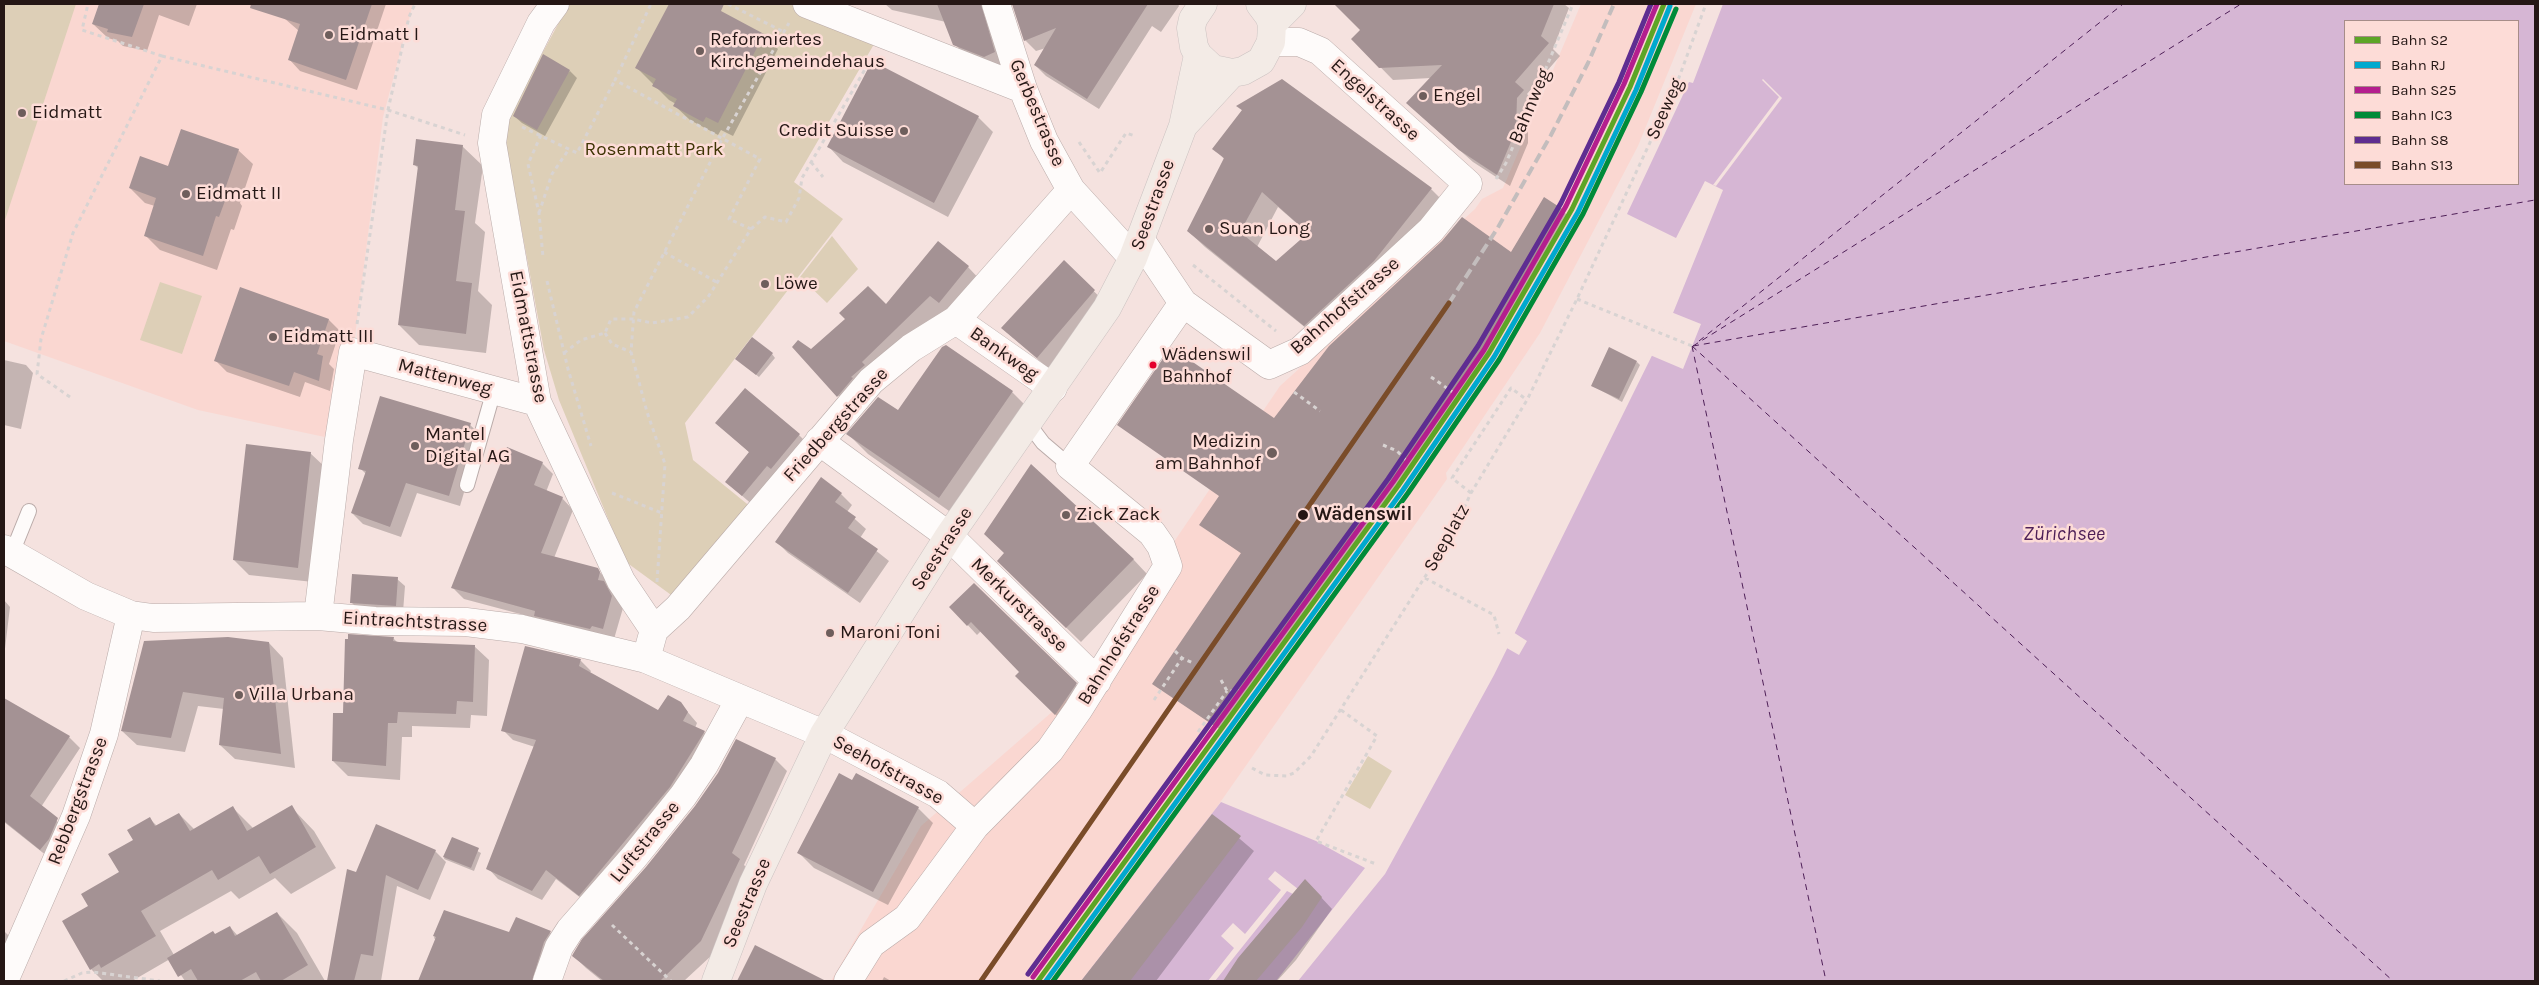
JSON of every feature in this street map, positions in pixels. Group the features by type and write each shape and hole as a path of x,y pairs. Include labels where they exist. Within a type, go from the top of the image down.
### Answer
{"main road":[{"path":"1203,4 1193,18 1191,28 1194,47 1198,55 1213,68 1232,73 1248,69 1261,61 1268,24 1292,4"},
{"name":"Seestrasse","path":"716,981 753,884 824,734 949,536 1107,308 1137,249 1182,126 1198,55"},
{"name":"Seestrasse","path":"1182,126 1232,73"}],"street":[{"name":"Eidmattstrasse","path":"555,4 540,23 496,115 492,143 537,402 621,581 654,630"},
{"name":"Gerbestrasse","path":"996,4 1024,89 1044,141 1071,190 1137,249"},
{"path":"800,11 885,34 1024,89"},
{"name":"Engelstrasse","path":"1268,24 1299,42 1320,51 1468,184"},
{"name":"Bahnhofstrasse","path":"1137,249 1183,303 1269,366 1300,351 1431,230 1468,184"},
{"name":"Friedbergstrasse","path":"654,630 678,608 870,381 911,348 956,320 1071,190"},
{"path":"1070,466 1183,303"},
{"name":"Bankweg","path":"956,320 1053,388"},
{"name":"Mattenweg","path":"353,352 537,402"},
{"path":"318,616 339,440 353,352"},
{"name":"Merkurstrasse","path":"819,441 949,536 1097,681"},
{"name":"Bahnhofstrasse","path":"848,981 871,944 907,918 975,826 1050,750 1097,681 1168,566 1161,546 1152,533 1070,466"},
{"name":"Eintrachtstrasse","path":"8,551 86,596 131,615 152,618 318,616 375,621 466,622 522,629 646,659 824,734"},
{"name":"Rebbergstrasse","path":"4,981 76,816 104,734 131,615"},
{"path":"646,659 654,630"},
{"name":"Luftstrasse","path":"546,981 559,947 682,796 704,764 740,699"},
{"name":"Seehofstrasse","path":"824,734 938,794 975,826"}],"lane":[{"path":"468,485 494,390"},
{"path":"1028,423 1043,443 1070,466"},
{"path":"8,551 29,512"}],"path":[{"path":"88,4 82,30 162,56 388,110 452,131"},
{"path":"353,352 388,110 409,17 415,4"},
{"path":"553,141 577,153 615,80 651,4"},
{"path":"728,4 784,32"},
{"name":"Bahnweg","path":"1468,184 1494,183 1506,163 1573,4"},
{"name":"Seeweg","path":"1618,212 1674,91 1706,4"},
{"path":"657,587 666,464 647,412 631,352 634,312 722,139 784,32 800,11"},
{"path":"605,333 611,319 633,319 652,323 688,317 708,298 751,229 765,217 786,222 799,198 802,178 885,34"},
{"path":"70,397 38,374 41,340 73,233 162,56"},
{"path":"615,80 760,159 728,219 751,229"},
{"path":"1100,173 1126,133 1135,136"},
{"path":"541,135 528,164 539,213 543,259"},
{"path":"539,213 552,174 569,149"},
{"path":"811,162 823,177"},
{"name":"Seeplatz","path":"1252,768 1265,775 1279,778 1294,773 1311,756 1451,536 1471,492 1527,400 1618,212"},
{"path":"664,252 718,283"},
{"path":"1186,258 1230,294"},
{"path":"546,277 564,353 592,448"},
{"path":"1577,299 1692,346"},
{"path":"564,353 581,340 605,333"},
{"path":"605,333 612,344 631,352"},
{"path":"1431,376 1454,393"},
{"path":"1471,492 1452,478 1512,388 1527,400"},
{"path":"1294,392 1320,411"},
{"path":"1383,445 1397,451 1407,461"},
{"path":"609,488 613,495 662,513"},
{"path":"1425,578 1494,615 1499,634"},
{"path":"1175,651 1182,658 1193,663"},
{"path":"1154,700 1182,658"},
{"path":"1221,680 1227,691"},
{"path":"1227,691 1240,691"},
{"path":"1198,732 1227,691"},
{"path":"1341,710 1377,736 1316,841 1376,864"},
{"path":"591,906 671,981"},
{"path":"64,981 82,973 93,972 160,981"}],"shaded area":[{"name":"Eidmatt","path":"4,4 413,4 383,117 353,352 339,440 198,410 4,341"},
{"path":"1581,4 1696,4 1638,146 1540,333 1446,473 1447,479 1212,814 1081,981 831,981 921,826 1091,678 1150,577 1280,386 1475,209 1482,199 1503,188"}],"green space":[{"name":"Eidmatt","path":"4,4 76,4 4,223"},
{"name":"Rosenmatt Park","path":"569,4 789,4 877,39 794,182 843,219 685,423 693,460 757,512 678,600 626,562 559,400 544,350 506,145 506,120"},
{"path":"832,236 858,269 827,303 800,277"},
{"path":"160,282 202,296 182,354 140,340"},
{"path":"1368,756 1392,771 1370,809 1345,795"}],"water":[{"name":"Zürichsee","path":"1723,4 2535,4 2535,981 1298,981 1385,874 1494,675 1673,313 1723,190 1705,181 1676,238 1627,214 1689,82 1693,83"},
{"path":"1221,802 1316,841 1365,868 1276,981 1081,981"}],"pier":[{"path":"1763,79 1782,98 1716,186 1713,185 1779,97"},
{"path":"1671,312 1701,324 1683,369 1650,355"},
{"path":"1513,632 1527,641 1519,655 1505,647"},
{"path":"1275,871 1298,889 1293,894 1287,891 1215,981 1208,981 1234,948 1221,936 1233,923 1245,934 1281,890 1268,879"}],"building":[{"path":"99,4 144,4 132,37 107,32 108,29 92,24"},
{"name":"Eidmatt I","path":"251,4 372,4 346,80 288,60 300,24 250,8"},
{"name":"Reformiertes Kirchgemeindehaus","path":"669,4 724,4 721,11 764,34 718,123 706,117 703,122 673,106 677,99 652,86 656,79 635,68"},
{"path":"937,4 981,4 995,52 984,57 953,45"},
{"path":"1012,4 1148,4 1087,99 1034,65 1056,28 1024,41"},
{"path":"1334,4 1554,4 1541,36 1549,43 1515,82 1524,90 1517,98 1516,130 1497,175 1459,150 1406,103 1442,65 1379,68 1351,39 1360,30"},
{"path":"543,54 570,70 537,130 513,116"},
{"name":"Credit Suisse","path":"872,61 979,116 934,203 827,147"},
{"path":"1282,79 1432,188 1374,261 1304,326 1187,231 1224,158 1212,149 1242,110 1236,106","holes":["1262,192 1308,233 1276,261 1240,232"]},
{"name":"Eidmatt II","path":"181,129 239,149 225,189 229,190 219,217 216,216 203,256 144,236 156,198 129,188 140,156 168,166"},
{"path":"416,139 463,145 455,210 465,211 456,281 472,283 466,334 398,325 418,166 413,165"},
{"path":"1544,197 1564,210 1512,302 1455,394 1405,466 1216,727 1152,684 1241,553 1199,525 1219,496 1117,425 1171,347 1274,418 1329,346 1442,241 1462,217 1511,252"},
{"path":"938,241 969,266 939,303 930,296 862,362 865,365 851,377 853,378 837,397 792,347 798,340 811,349 845,319 839,313 868,286 886,304"},
{"path":"1064,260 1095,290 1037,358 1001,328"},
{"name":"Eidmatt III","path":"240,287 329,319 317,354 323,356 319,381 294,372 289,386 214,361"},
{"path":"752,337 773,353 756,375 735,359"},
{"path":"946,345 1013,391 939,498 846,434 878,397 898,410 942,347"},
{"path":"1609,347 1637,361 1619,399 1591,386"},
{"path":"745,388 800,434 771,469 767,466 742,496 725,482 749,452 715,423"},
{"name":"Mantel Digital AG","path":"380,396 471,423 449,496 406,483 390,527 351,513 366,471 358,469"},
{"path":"246,444 311,452 298,568 233,560"},
{"path":"507,447 543,462 534,485 563,497 541,553 598,568 600,572 598,580 604,581 612,596 603,629 592,626 590,629 534,616 535,611 451,588"},
{"path":"1031,464 1134,559 1066,628 997,561 1004,553 984,534"},
{"path":"821,477 842,493 835,502 856,517 848,528 878,549 848,593 775,542"},
{"path":"352,574 398,577 396,606 350,603"},
{"path":"974,583 1077,683 1055,715 1015,676 1019,672 971,622 967,626 949,607"},
{"path":"348,634 394,637 393,641 399,642 475,645 473,702 457,701 456,714 398,712 397,723 388,723 386,766 332,761 333,713 343,713 345,639 348,639"},
{"name":"Villa Urbana","path":"228,637 269,642 281,754 219,745 224,698 183,692 171,738 121,731 144,641"},
{"path":"525,646 581,659 579,666 658,710 668,695 681,702 688,712 683,721 705,731 670,787 579,896 546,870 532,891 486,869 536,740 501,731"},
{"path":"4,698 70,736 30,796 58,818 49,839 40,850 4,821"},
{"path":"736,739 776,758 732,853 740,859 701,941 660,981 604,981 572,956 573,954 582,939 646,867 695,806 718,773"},
{"path":"839,773 852,780 856,773 919,807 873,892 797,853"},
{"path":"292,805 316,847 270,874 259,856 218,880 212,870 141,911 156,936 101,968 99,964 90,970 62,921 88,906 81,894 119,872 108,854 133,840 127,830 150,817 155,826 179,813 190,831 233,806 247,831"},
{"path":"1212,814 1241,836 1130,981 1081,981"},
{"path":"376,824 436,850 418,890 386,875 373,956 361,954 354,981 327,981 347,869 356,872"},
{"path":"452,837 479,848 471,868 443,857"},
{"path":"1305,879 1322,897 1302,927 1256,981 1223,981 1238,958"},
{"path":"444,910 509,932 516,917 551,931 544,942 532,981 418,981 436,937 433,936"},
{"path":"277,912 308,965 281,981 261,981 256,972 240,981 198,981 191,969 178,977 167,958 213,931 215,934 230,926 235,936"},
{"path":"755,945 826,981 737,981"}],"ferry route":[{"path":"1699,341 2123,4"},
{"path":"1693,346 2241,4"},
{"path":"1693,346 2535,200"},
{"path":"1692,346 2393,981"},
{"path":"1692,346 1826,981"}],"railway":[{"path":"1449,303 1497,229 1551,135 1588,63 1614,4"}],"rail line":[{"name":"S8","path":"1028,974 1388,479 1478,346 1561,203 1619,82 1651,4"},
{"name":"S25","path":"1033,977 1393,482 1484,350 1566,206 1624,84 1657,4"},
{"name":"S2","path":"1038,981 1398,486 1489,353 1572,209 1630,87 1664,4"},
{"name":"RJ","path":"1046,981 1403,490 1494,357 1578,212 1636,90 1670,6"},
{"name":"IC3","path":"1053,981 1408,493 1499,360 1583,214 1641,92 1676,9"},
{"name":"S13","path":"981,981 1449,303"}],"place":[{"name":"Eidmatt I","path":"329,35"},
{"name":"Reformiertes Kirchgemeindehaus","path":"700,51"},
{"name":"Engel","path":"1423,96"},
{"name":"Eidmatt","path":"22,113"},
{"name":"Credit Suisse","path":"904,131"},
{"name":"Eidmatt II","path":"186,194"},
{"name":"Suan Long","path":"1209,229"},
{"name":"Löwe","path":"765,284"},
{"name":"Eidmatt III","path":"273,337"},
{"name":"Wädenswil Bahnhof","path":"1153,365"},
{"name":"Mantel Digital AG","path":"415,446"},
{"name":"Medizin am Bahnhof","path":"1272,453"},
{"name":"Zick Zack","path":"1066,515"},
{"name":"Wädenswil","path":"1303,515"},
{"name":"Maroni Toni","path":"830,633"},
{"name":"Villa Urbana","path":"239,695"}]}
